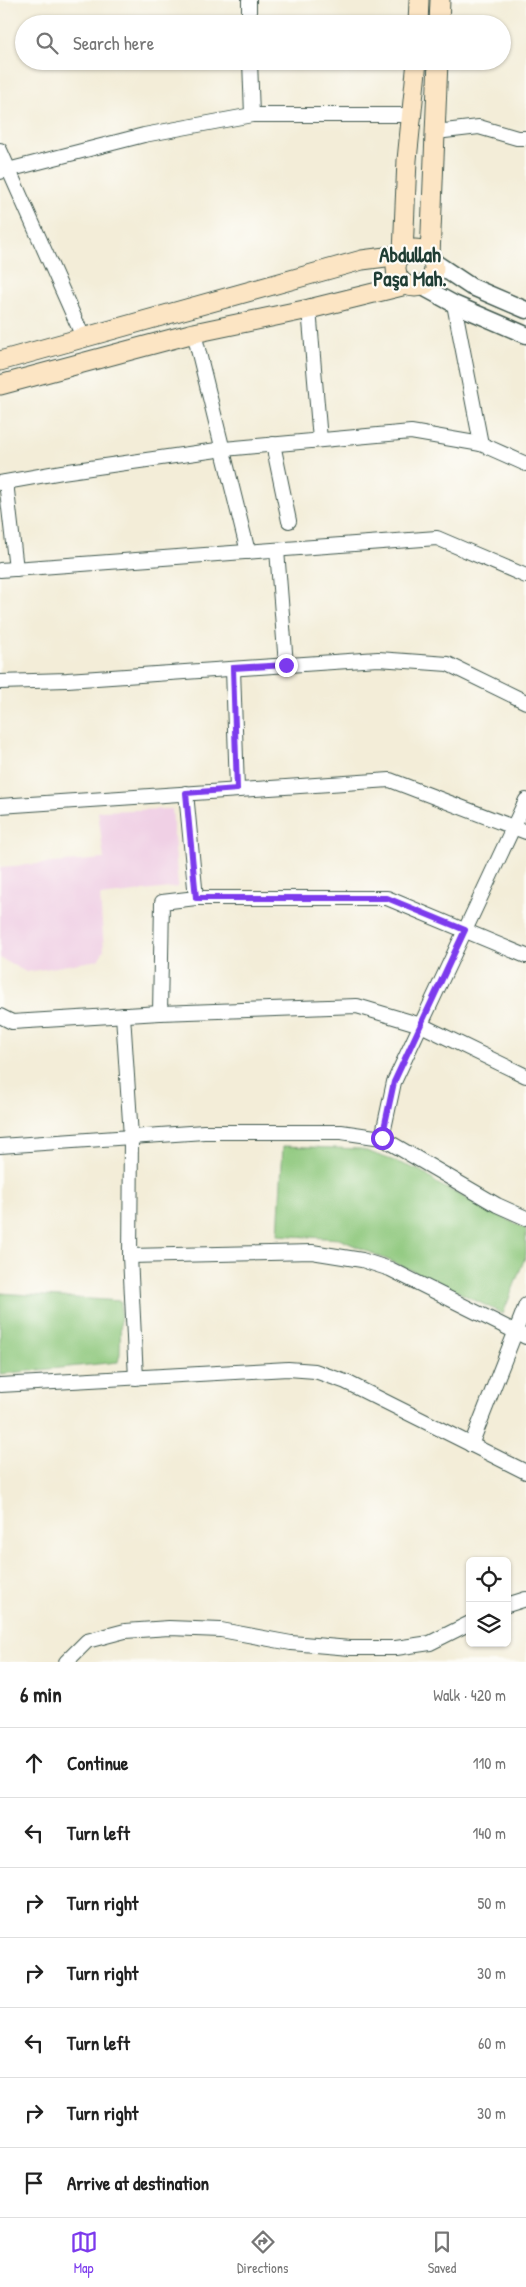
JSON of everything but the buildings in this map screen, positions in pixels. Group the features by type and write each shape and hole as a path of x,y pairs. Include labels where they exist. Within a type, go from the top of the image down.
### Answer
{"main road":[{"path":"418,15 419,0"},
{"path":"439,15 440,0"},
{"path":"413,286 397,273 396,266 402,254 407,160 416,70"},
{"path":"0,385 194,333 413,286 432,277 438,70"},
{"path":"0,361 362,260 402,254 417,248 432,259"}],"street":[{"path":"249,0 249,15"},
{"path":"250,70 252,115"},
{"path":"5,170 144,135 252,115 412,115"},
{"path":"436,132 479,127 517,138 526,138"},
{"path":"0,150 5,170 83,337"},
{"path":"432,259 470,286 526,310"},
{"path":"413,286 526,335"},
{"path":"454,304 480,444"},
{"path":"309,309 320,440"},
{"path":"194,333 248,552"},
{"path":"16,569 3,483 62,472 224,449 411,432 480,444 526,464"},
{"path":"273,444 289,521"},
{"path":"0,570 437,538 526,576"},
{"path":"277,550 286,665"},
{"path":"0,682 67,680 378,658 448,664 526,702"},
{"path":"233,668 237,789"},
{"path":"0,806 390,780 520,829"},
{"path":"186,793 196,898"},
{"path":"382,1138 394,1082 465,930 520,829 526,800"},
{"path":"160,1013 162,902 196,898 387,898 526,956"},
{"path":"0,1016 12,1022 160,1013 358,1006 421,1025 526,1076"},
{"path":"123,1015 131,1137 130,1256 136,1378"},
{"path":"0,1146 204,1132 341,1132 382,1138 497,1205 526,1218"},
{"path":"130,1256 312,1252 362,1260 390,1269 521,1334"},
{"path":"471,1445 521,1334 526,1305"},
{"path":"0,1386 288,1369 314,1371 346,1382 526,1472"},
{"path":"511,1604 526,1599"},
{"path":"66,1662 87,1641 125,1631 169,1628 221,1630 291,1643 350,1648 396,1648 430,1643 466,1625"}],"shaded area":[{"path":"172,809 178,887 100,896 104,950 98,960 26,972 0,958 0,867 104,859 98,811"}],"green space":[{"path":"283,1146 361,1149 421,1171 438,1184 526,1229 526,1255 503,1314 432,1279 339,1239 278,1235"},
{"path":"0,1293 121,1301 120,1354 118,1362 0,1374"}],"district":[{"name":"Abdullah Paşa Mah.","path":"410,267"}],"route":[{"path":"286,665 233,668 237,789 186,793 196,898 387,898 465,930 394,1082 382,1138"}]}
